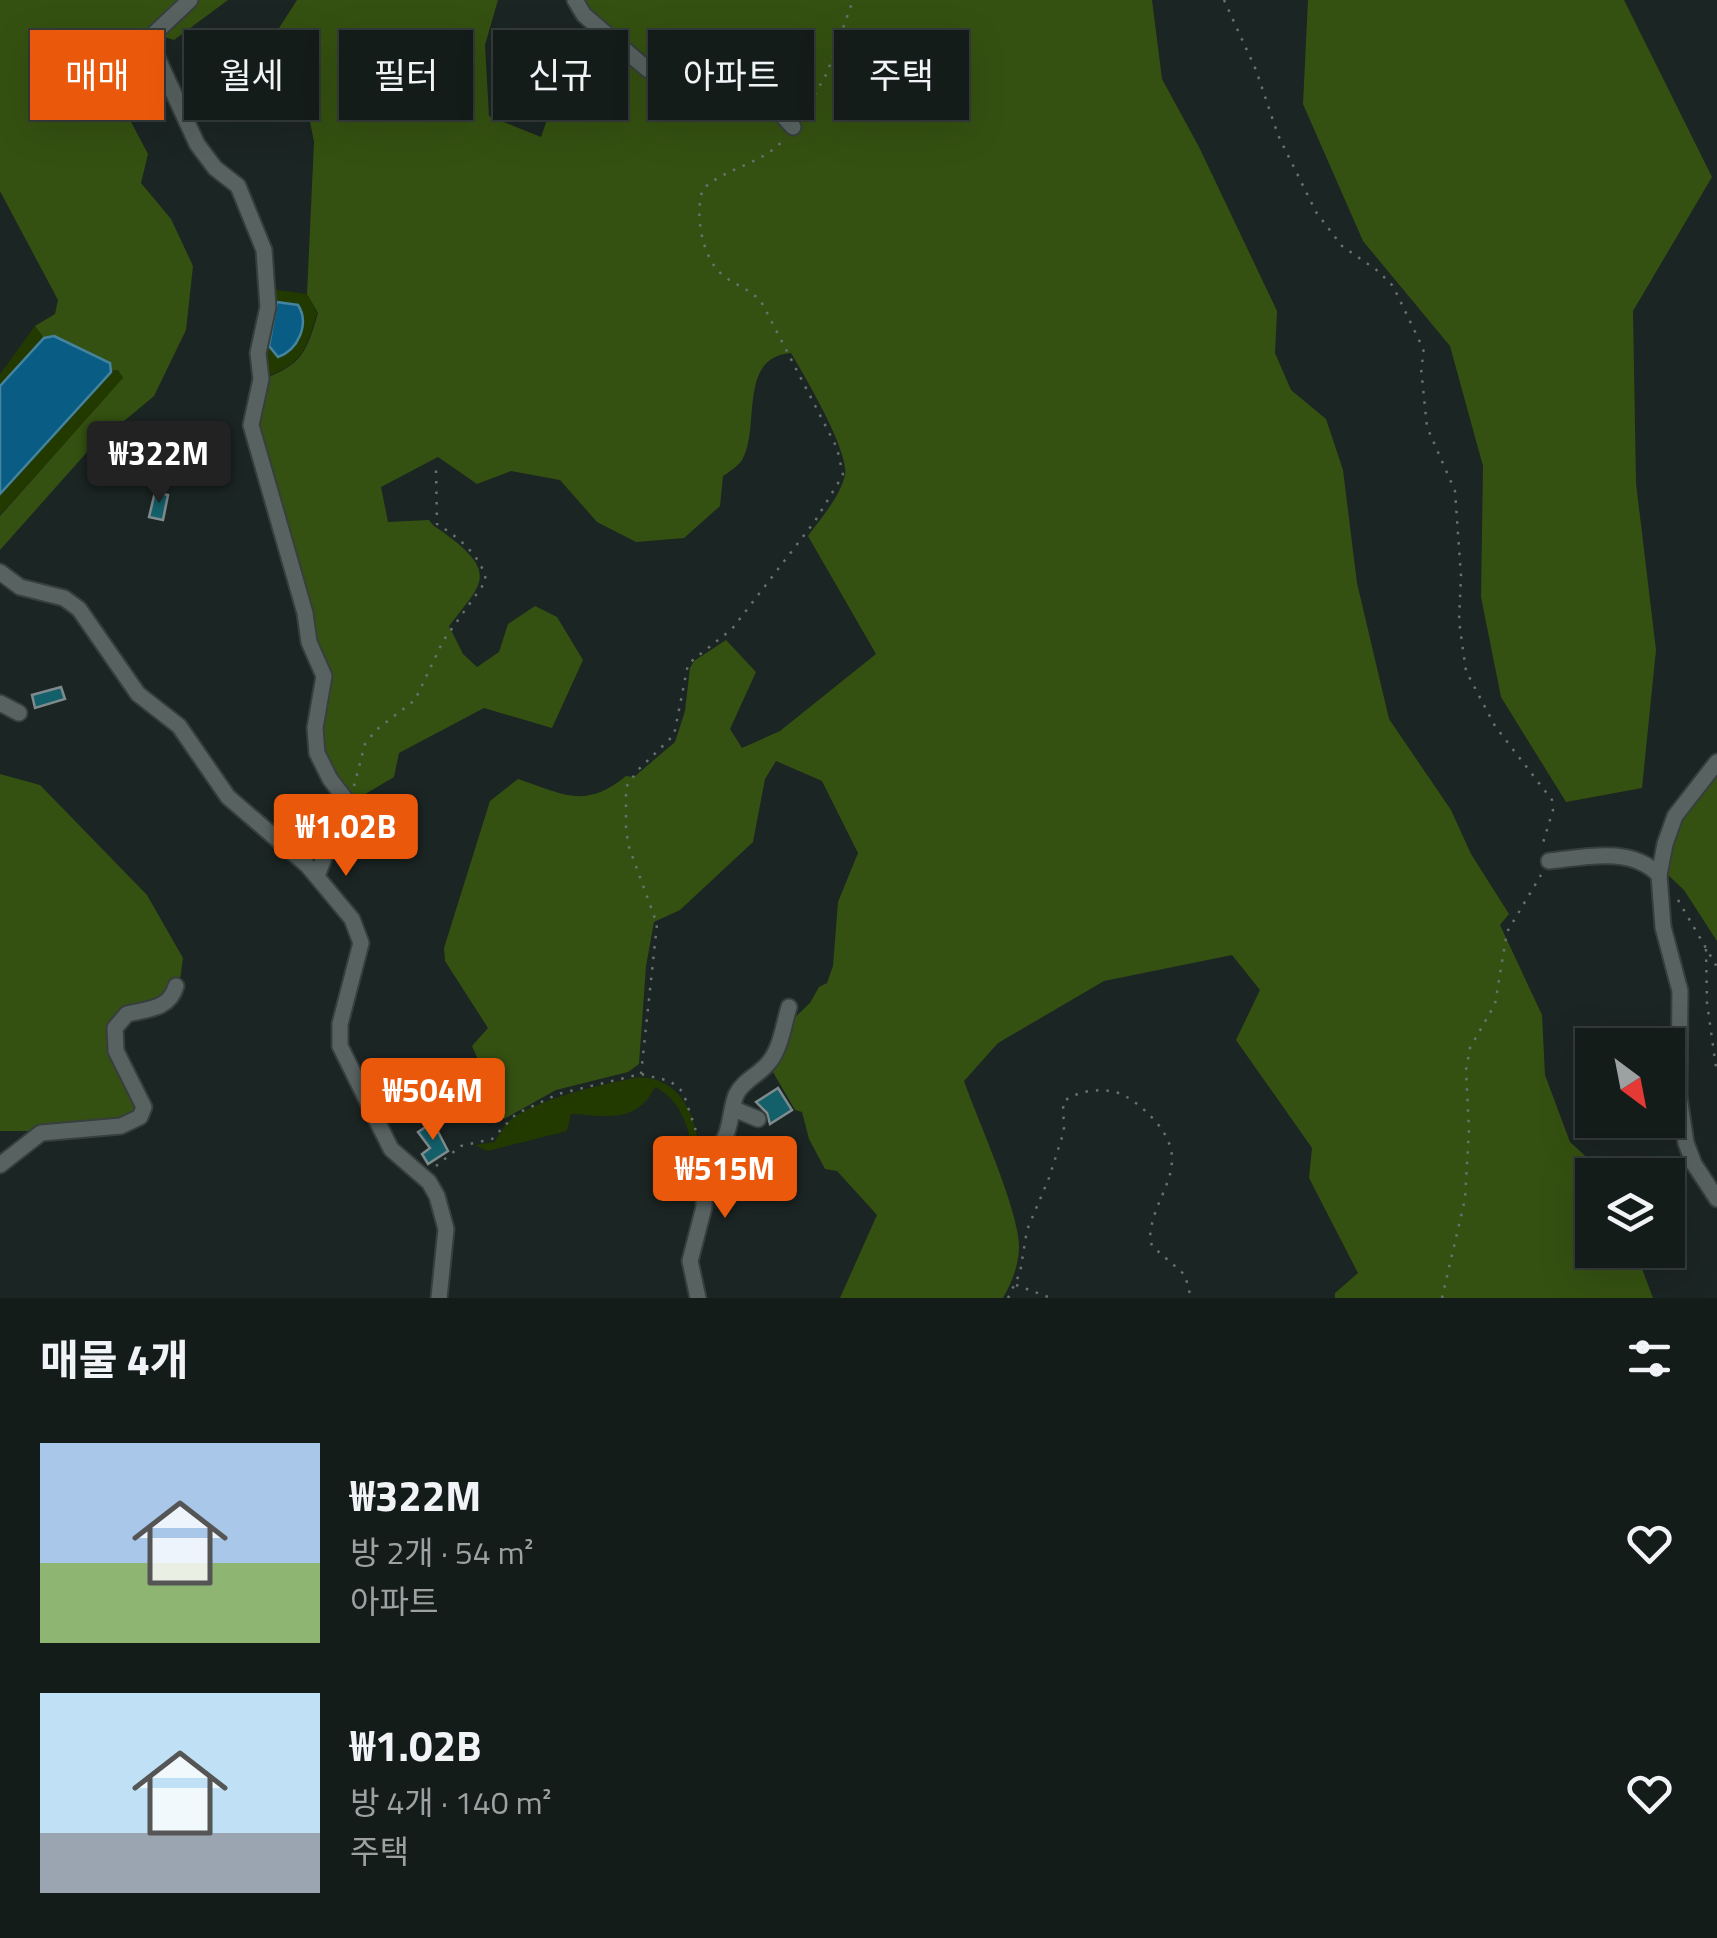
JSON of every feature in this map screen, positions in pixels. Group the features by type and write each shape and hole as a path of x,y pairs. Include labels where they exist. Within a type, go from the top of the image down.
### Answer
{"street":[{"path":"190,0 155,33 151,44 197,144 214,168 238,186 264,250 268,307 258,353 261,380 251,425 305,613 309,642 324,676 315,728 317,753 346,800 317,876"},
{"path":"575,0 584,14 647,69 724,107 771,103 793,128"},
{"path":"0,572 20,587 72,602 138,694 179,726 228,797 317,876 352,919 360,936 360,950 339,1032 341,1052 391,1148 425,1178 440,1203 446,1229 439,1298"},
{"path":"0,704 19,713"},
{"path":"1717,762 1675,816 1665,844 1660,882 1663,927 1680,990 1680,1096 1686,1143 1694,1164 1717,1199"},
{"path":"1549,861 1630,857 1646,863 1660,882"},
{"path":"0,1165 41,1133 121,1126 140,1117 144,1107 116,1051 115,1028 127,1014 150,1011 162,1004 176,986"},
{"path":"698,1298 690,1261 704,1207 703,1153 722,1144 741,1087 771,1060 789,1007"},
{"path":"734,1109 758,1118"}],"path":[{"path":"642,1074 657,924 629,847 626,788 638,770 674,735 688,664 724,638 744,615 821,512 842,475 837,448 758,298 719,273 700,220 701,194 707,185 776,148 793,128 819,90 853,0"},
{"path":"1224,0 1256,70 1278,136 1316,212 1342,246 1385,277 1424,352 1421,368 1427,427 1456,496 1460,621 1466,671 1495,726 1552,800 1552,816 1542,842 1549,861 1508,932 1495,1004 1470,1048 1466,1070 1466,1200 1442,1298"},
{"path":"346,800 358,778 370,738 415,700 443,640 486,581 482,566 470,550 438,524 436,468"},
{"path":"1660,882 1682,903 1717,967"},
{"path":"1706,948 1707,1003 1716,1067"},
{"path":"425,1178 461,1146 492,1139 510,1118 532,1105 572,1090 642,1074 670,1081 684,1092 703,1153"},
{"path":"1008,1298 1016,1284 1027,1230 1064,1131 1063,1102 1076,1094 1105,1090 1140,1106 1170,1140 1171,1168 1150,1240 1185,1276 1192,1298"},
{"path":"1016,1284 1051,1298"}],"green space":[{"path":"0,0 228,0 174,40 164,37 164,30 30,30 30,120 130,120 148,154 141,183 171,219 193,266 186,330 154,396 88,451 0,550 0,516 123,378 118,370 111,371 110,362 54,336 44,338 35,326 55,314 58,300 0,191"},
{"path":"297,0 498,0 485,45 489,116 541,137 547,120 628,120 628,30 592,30 594,18 579,0 1152,0 1162,79 1277,311 1275,353 1291,390 1326,419 1343,470 1357,583 1389,719 1451,810 1471,854 1509,914 1500,925 1542,1015 1545,1075 1570,1142 1587,1158 1575,1158 1575,1268 1642,1268 1653,1298 1335,1298 1335,1293 1358,1273 1309,1178 1312,1148 1236,1040 1260,990 1232,955 1104,981 998,1043 964,1081 1017,1230 1018,1260 1003,1298 840,1298 877,1215 837,1171 825,1169 809,1139 802,1112 795,1110 770,1067 789,1023 810,1003 819,987 827,983 833,966 838,902 858,853 822,781 776,761 765,779 753,842 680,910 654,922 646,966 639,1064 628,1072 556,1090 504,1119 472,1046 488,1028 445,961 444,948 490,801 518,779 561,794 586,796 611,787 626,776 634,777 675,742 694,661 726,640 756,672 730,729 742,748 780,731 876,654 808,536 839,491 845,464 825,414 791,353 774,357 763,367 753,396 742,460 723,476 720,506 684,538 636,542 597,522 560,480 511,471 477,484 438,457 381,487 388,522 429,520 474,560 479,570 476,589 449,626 463,654 477,667 499,652 508,624 535,606 557,617 583,660 552,728 484,708 399,753 394,777 362,796 337,783 318,736 327,684 256,429 264,379 287,368 301,355 318,313 307,294 314,142 310,120 319,120 319,30 278,30"},
{"path":"1308,0 1624,0 1712,177 1633,311 1636,483 1656,650 1642,788 1566,802 1501,697 1481,597 1483,466 1450,346 1363,241 1303,104"},
{"path":"270,289 307,294 317,313 301,354 287,367 264,378"},
{"path":"35,326 44,338 0,386 0,374"},
{"path":"118,370 123,379 0,515 0,494 111,372"},
{"path":"1717,770 1717,941 1684,890 1669,876 1668,866 1681,818"},
{"path":"0,774 40,785 147,895 183,958 180,980 173,990 114,1024 139,1102 137,1112 124,1120 0,1131"},
{"path":"639,1077 660,1081 676,1092 687,1107 698,1145 700,1207 694,1206 695,1174 685,1123 668,1096 655,1087 648,1099 630,1112 609,1116 571,1114 567,1131 487,1151 475,1145 494,1142 508,1122 534,1106"}],"water":[{"path":"277,302 298,305 303,320 296,342 278,357 269,346"},
{"path":"54,336 110,363 111,372 0,494 0,386 44,338"}],"building":[{"path":"155,492 168,495 163,520 149,517"},
{"path":"61,687 65,699 35,708 32,695"},
{"path":"778,1088 792,1110 770,1124 767,1113 756,1102"},
{"path":"433,1122 448,1151 428,1164 422,1154 430,1148 418,1132"}]}
